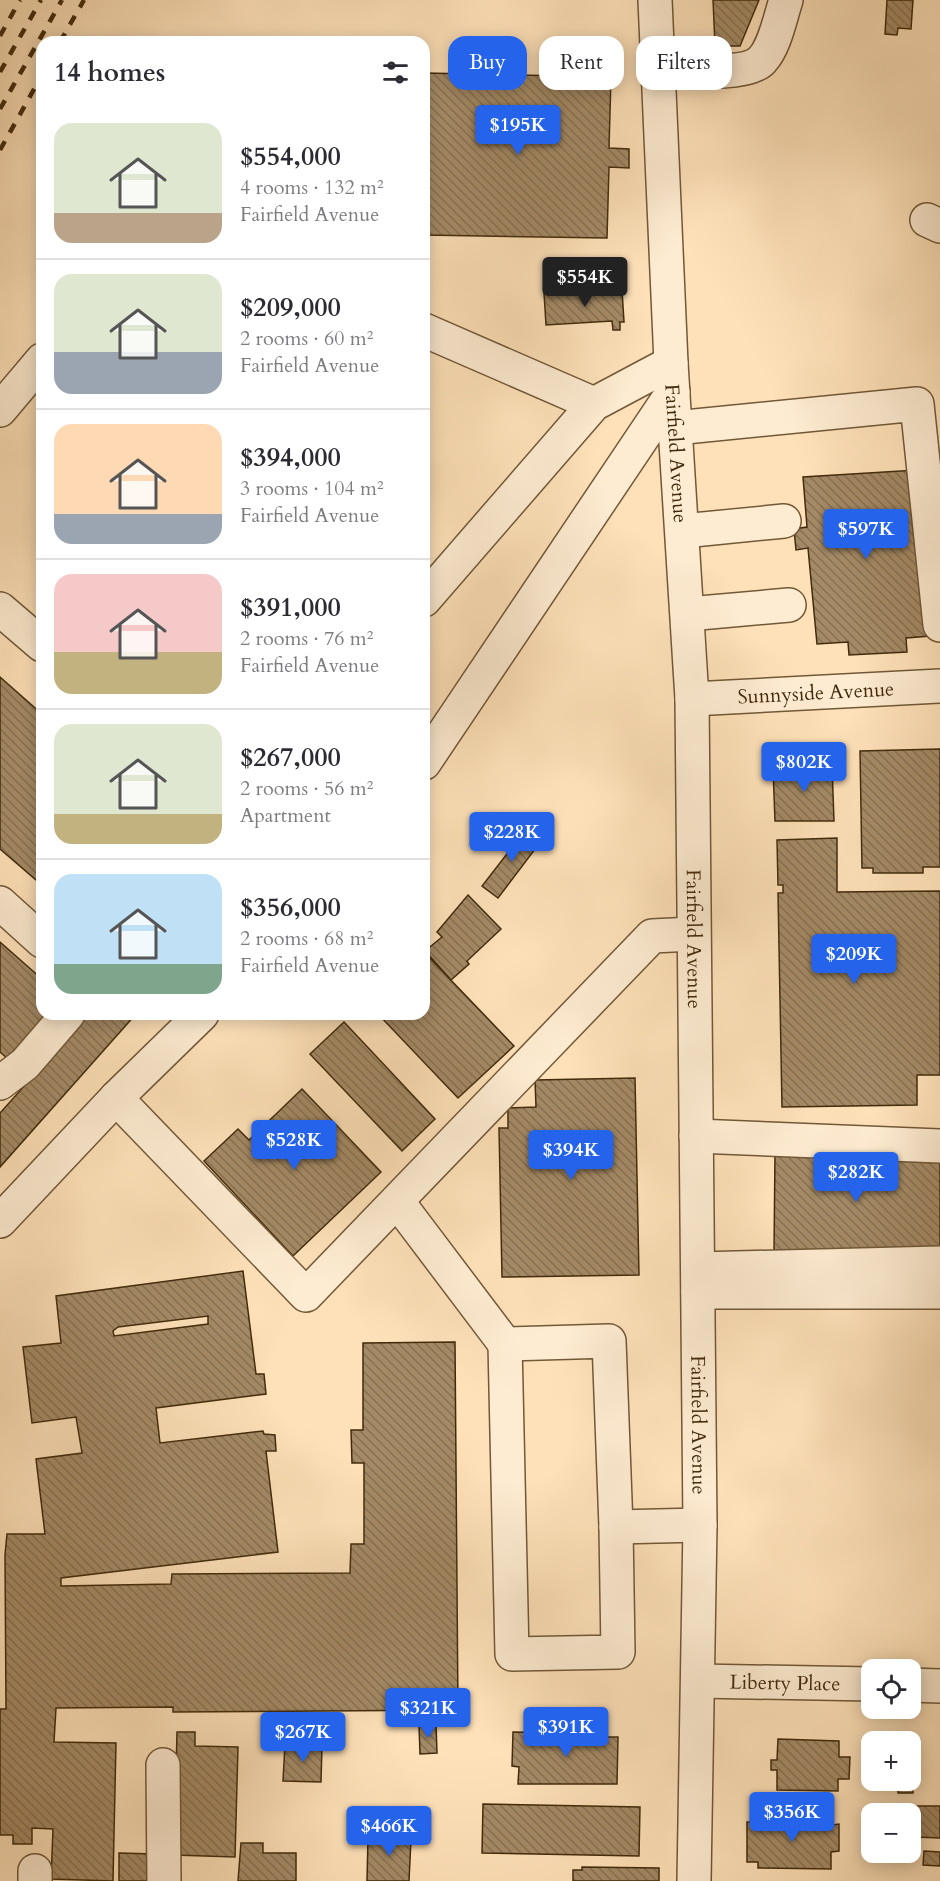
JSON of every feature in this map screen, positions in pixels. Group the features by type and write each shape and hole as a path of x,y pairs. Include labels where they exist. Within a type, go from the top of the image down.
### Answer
{"street":[{"name":"Fairfield Avenue","path":"655,0 657,36"},
{"path":"732,70 754,66 763,60 786,0"},
{"name":"Fairfield Avenue","path":"659,90 672,378 692,699 700,1525 694,1881"},
{"path":"430,333 594,404"},
{"path":"0,410 36,367"},
{"path":"430,593 594,404 672,378"},
{"path":"430,755 672,378"},
{"path":"675,428 917,404 940,625"},
{"path":"683,531 784,521"},
{"path":"688,614 789,605"},
{"path":"0,609 36,640"},
{"name":"Sunnyside Avenue","path":"692,699 940,686"},
{"path":"0,903 36,936"},
{"path":"116,1098 306,1295 652,936 693,934"},
{"path":"0,1083 25,1064 63,1020"},
{"path":"0,1221 116,1098 196,1020"},
{"path":"696,1136 940,1146"},
{"path":"397,1201 505,1344 512,1654 618,1652 609,1341 505,1344"},
{"path":"698,1281 940,1263"},
{"path":"698,1281 940,1292"},
{"path":"616,1527 700,1525"},
{"name":"Liberty Place","path":"698,1681 861,1684"},
{"path":"921,1685 940,1686"},
{"path":"163,1765 164,1881"}],"building":[{"path":"713,0 759,0 740,46 732,46 732,36 715,36"},
{"path":"887,0 913,0 911,29 898,28 897,35 885,34"},
{"path":"430,73 448,74 448,90 527,90 527,75 539,75 539,90 611,90 609,148 629,149 629,168 609,167 607,238 430,235"},
{"path":"622,290 624,322 620,322 620,330 613,330 612,321 546,325 544,293"},
{"path":"917,470 931,636 906,638 907,652 849,655 848,642 817,644 808,548 796,550 794,529 807,527 803,477"},
{"path":"0,677 36,709 36,880 0,849"},
{"path":"940,749 940,867 923,867 923,873 873,873 873,868 862,868 860,751"},
{"path":"783,765 832,765 834,821 775,821 773,768 782,768"},
{"path":"527,828 542,840 498,898 482,886"},
{"path":"837,838 837,892 940,891 940,1075 917,1075 917,1105 782,1107 778,893 783,893 783,885 778,885 777,840"},
{"path":"468,895 501,929 467,961 469,964 451,980 430,957 430,947 442,937 437,932"},
{"path":"0,942 36,974 36,1020 42,1020 8,1059 0,1052"},
{"path":"430,958 514,1046 458,1098 384,1020 430,1020"},
{"path":"84,1020 131,1020 0,1167 0,1113"},
{"path":"344,1022 435,1119 402,1151 310,1054"},
{"path":"635,1078 639,1275 502,1277 499,1128 508,1128 508,1108 536,1107 535,1080"},
{"path":"302,1089 381,1172 293,1256 204,1161 238,1129 249,1140"},
{"path":"775,1152 940,1156 940,1251 774,1253"},
{"path":"243,1271 256,1374 264,1374 266,1394 156,1408 160,1443 263,1431 264,1434 275,1435 276,1451 266,1451 278,1552 61,1578 61,1586 171,1584 172,1574 350,1573 351,1544 364,1544 364,1463 352,1463 351,1430 363,1430 363,1343 455,1342 458,1710 173,1712 173,1707 56,1708 54,1742 116,1743 113,1881 51,1879 53,1829 32,1828 32,1844 13,1844 13,1835 0,1835 0,1709 6,1709 5,1555 7,1534 45,1534 36,1459 82,1453 76,1417 32,1423 23,1347 61,1343 56,1296","holes":["208,1316 208,1324 114,1336 113,1331 118,1327"]},
{"path":"436,1724 437,1753 420,1754 419,1725"},
{"path":"565,1731 604,1732 604,1737 618,1737 617,1784 518,1784 519,1767 512,1766 513,1732 565,1733"},
{"path":"177,1732 195,1732 195,1746 238,1747 235,1857 174,1855"},
{"path":"778,1739 839,1741 839,1757 850,1757 849,1779 838,1779 838,1791 777,1790 777,1770 771,1770 771,1760 777,1760"},
{"path":"285,1744 322,1745 321,1782 283,1781"},
{"path":"898,1791 913,1791 913,1793 898,1793"},
{"path":"483,1804 640,1807 639,1856 482,1853"},
{"path":"921,1806 940,1806 940,1838 921,1837"},
{"path":"758,1818 832,1818 832,1825 839,1824 839,1851 831,1852 831,1869 758,1868 758,1862 747,1862 747,1822 758,1822"},
{"path":"386,1829 405,1829 405,1839 411,1839 409,1881 367,1881 368,1838 386,1839"},
{"path":"241,1843 263,1843 263,1853 296,1853 296,1881 238,1881"},
{"path":"924,1851 940,1852 940,1866 923,1865"},
{"path":"119,1853 154,1854 154,1881 119,1881"},
{"path":"582,1867 659,1868 659,1881 573,1881 573,1870 582,1870"}],"railway":[{"path":"0,36 20,0"},
{"path":"0,72 41,0"},
{"path":"42,36 62,0"},
{"path":"63,36 84,0"},
{"path":"0,109 36,46"},
{"path":"0,150 36,86"}]}
